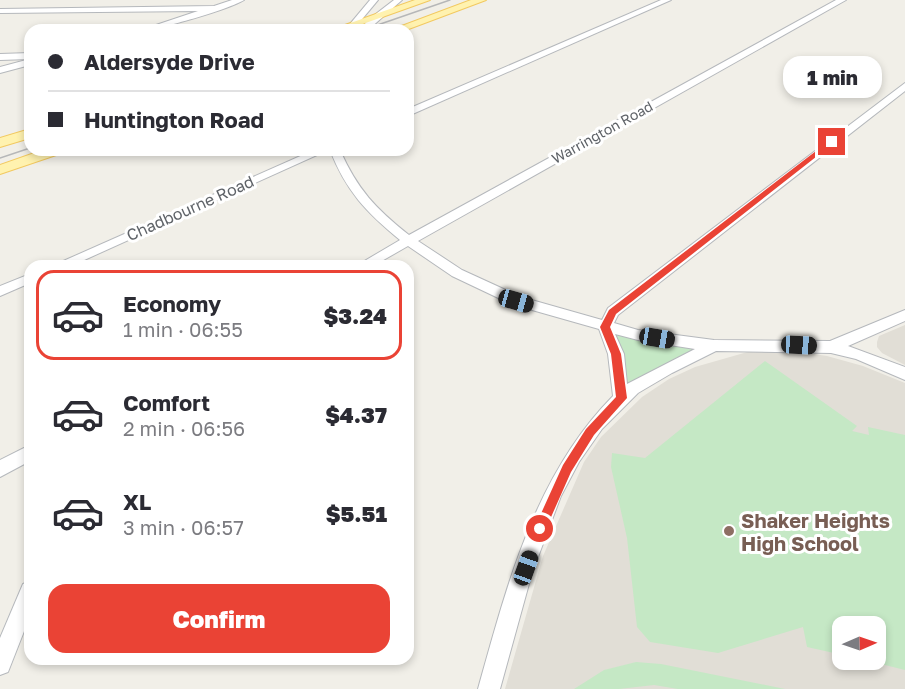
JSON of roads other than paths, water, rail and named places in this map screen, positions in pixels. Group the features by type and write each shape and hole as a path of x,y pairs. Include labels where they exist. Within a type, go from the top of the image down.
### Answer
{"main road":[{"path":"414,25 481,0"},
{"path":"394,5 421,1"},
{"path":"356,24 394,5 421,1"},
{"path":"0,143 24,135"},
{"path":"0,170 40,156"}],"street":[{"path":"165,24 240,0"},
{"path":"414,110 667,0"},
{"name":"Warrington Road","path":"373,260 842,0"},
{"path":"353,24 371,3 374,10 394,5"},
{"path":"369,24 394,5"},
{"path":"0,11 218,8"},
{"path":"0,57 24,56"},
{"path":"0,70 24,64"},
{"path":"605,327 613,312 905,86"},
{"name":"Chadbourne Road","path":"72,260 309,156"},
{"path":"337,156 344,172 373,212 408,240 457,273 516,301 638,335 714,346 831,346 860,355 905,374"},
{"path":"0,291 24,281"},
{"path":"831,346 905,315"},
{"path":"605,327 616,354 621,398"},
{"path":"489,689 512,607 547,509 567,469 590,432 621,398 639,385 714,346"},
{"path":"0,468 24,455"},
{"path":"0,664 24,606"}],"tram line":[{"path":"380,24 450,0"},
{"path":"0,158 24,150"}],"place":[{"name":"Shaker Heights High School","path":"729,531"}]}
